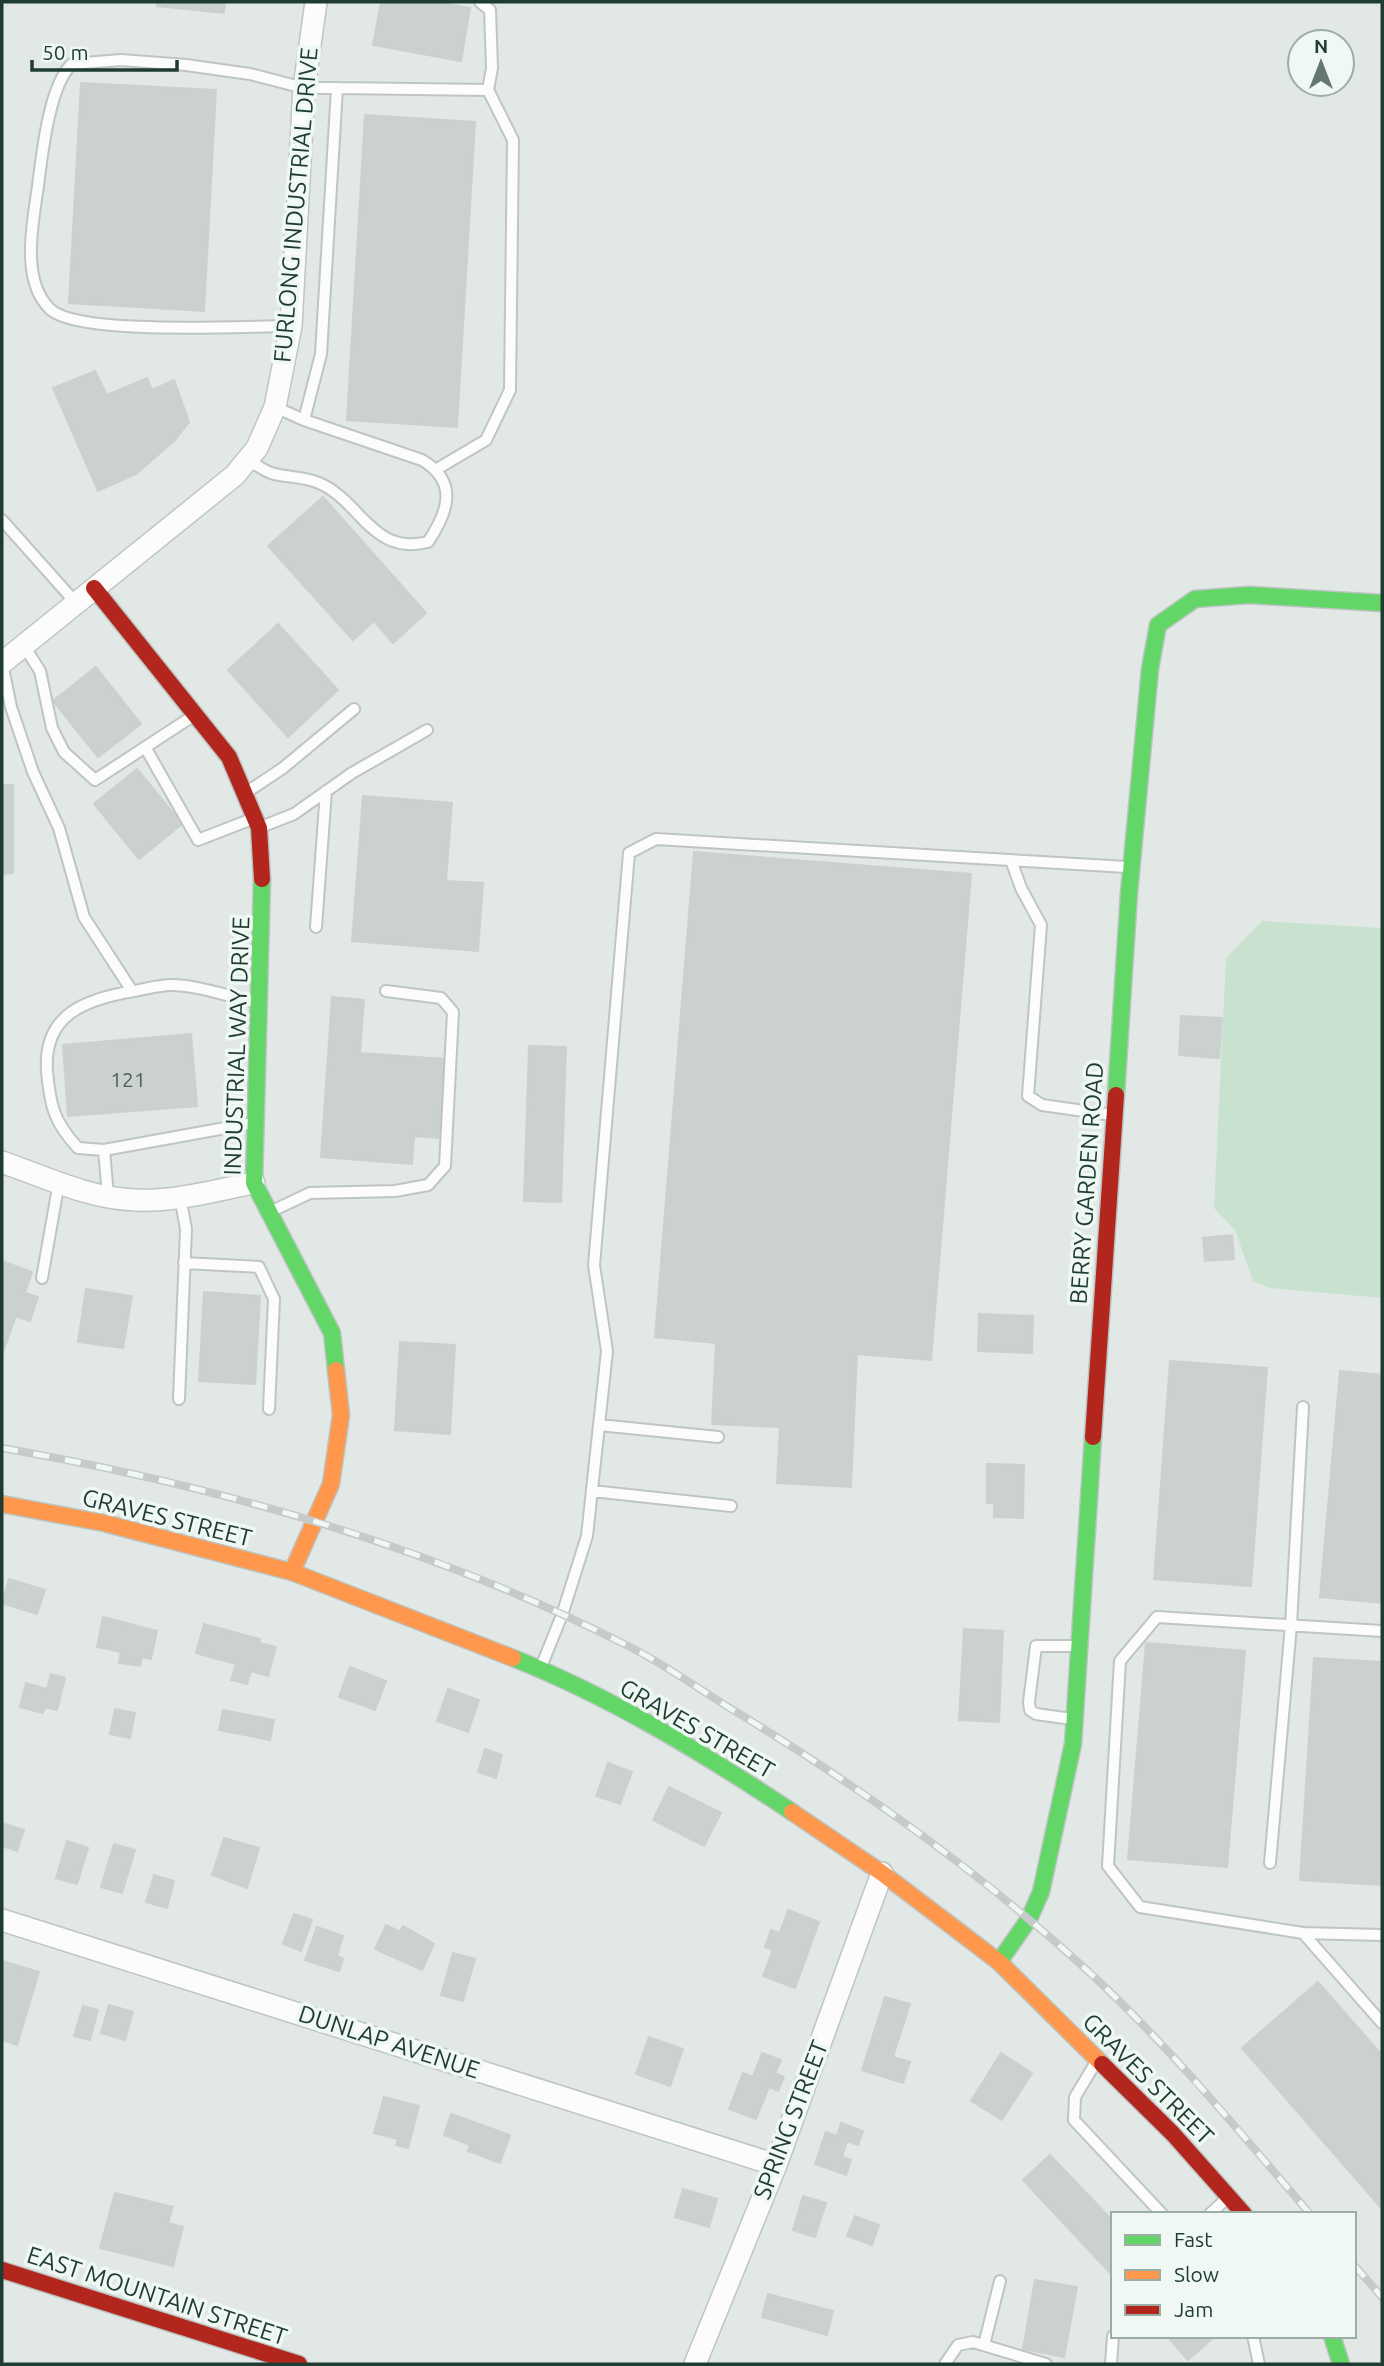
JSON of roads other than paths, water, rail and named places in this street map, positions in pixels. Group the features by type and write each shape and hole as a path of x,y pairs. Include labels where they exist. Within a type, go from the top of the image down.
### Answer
{"street":[{"name":"FURLONG INDUSTRIAL DRIVE","path":"2,663 235,475 257,448 275,407 291,326 304,88 316,2"},
{"name":"INDUSTRIAL WAY DRIVE","path":"94,588 229,757 256,823 264,905 254,1123 254,1183 332,1333 341,1415 331,1484 292,1572"},
{"name":"BERRY GARDEN ROAD","path":"999,1962 1029,1919 1041,1892 1073,1744 1131,867 1150,669 1158,625 1195,599 1249,595 1382,603"},
{"path":"2,1162 108,1196 136,1200 180,1197 254,1183"},
{"name":"GRAVES STREET","path":"2,1504 104,1523 292,1572 540,1669 625,1712 744,1780 882,1873 999,1962 1173,2134 1242,2212"},
{"name":"SPRING STREET","path":"695,2364 776,2165 882,1873"},
{"name":"DUNLAP AVENUE","path":"2,1920 776,2165"},
{"name":"EAST MOUNTAIN STREET","path":"2,2270 299,2364"},
{"path":"1333,2338 1341,2364"}],"lane":[{"path":"438,469 486,440 510,390 513,140 488,90 492,68 490,10 480,2"},
{"path":"291,326 122,326 63,318 49,308 41,296 34,275 33,222 52,108 61,80 72,64 82,61 121,61 186,65 250,74 304,88 488,90"},
{"path":"304,420 321,354 337,88"},
{"path":"248,460 272,473 302,477 323,484 390,542 410,547 428,542 444,517 446,486 438,469 422,460 304,420 275,407"},
{"path":"2,520 76,603"},
{"path":"24,646 40,671 52,728 64,752 95,780 195,714"},
{"path":"2,663 11,708 33,772 60,828 84,917 132,991"},
{"path":"244,793 283,768 354,709"},
{"path":"145,747 198,840 294,814 427,730"},
{"path":"316,927 326,792"},
{"path":"540,1669 562,1615 587,1536 592,1491 607,1351 594,1265 629,853 656,839 1131,867"},
{"path":"1011,860 1021,888 1041,925 1028,1096 1042,1105 1114,1115"},
{"path":"254,1123 104,1150 78,1148 61,1129 49,1101 46,1052 53,1031 68,1013 107,995 171,985 259,1003"},
{"path":"269,1212 310,1193 395,1191 428,1185 445,1166 453,1012 441,998 386,991"},
{"path":"104,1150 108,1196"},
{"path":"42,1278 59,1182"},
{"path":"179,1399 186,1229 180,1197"},
{"path":"184,1263 259,1267 274,1299 269,1409"},
{"path":"1270,1863 1291,1625 1303,1407"},
{"path":"599,1425 718,1437"},
{"path":"592,1491 731,1506"},
{"path":"1382,1631 1157,1617 1120,1661 1108,1866 1140,1907 1303,1933 1382,1935"},
{"path":"1074,1719 1036,1714 1030,1710 1029,1702 1036,1646 1080,1646"},
{"path":"1303,1933 1382,2023"},
{"path":"1097,2059 1079,2087 1072,2111 1074,2120 1160,2212"},
{"path":"1212,2212 1229,2196"},
{"path":"984,2345 1000,2281"},
{"path":"1111,2364 1113,2338"},
{"path":"1253,2338 1259,2364"},
{"path":"945,2364 958,2345 973,2342 1046,2364"}],"railway":[{"path":"2,1448 164,1481 324,1524 481,1579 557,1612 659,1663 876,1802 963,1866 1048,1935 1147,2029 1308,2212"},
{"path":"1356,2267 1382,2297"}]}
